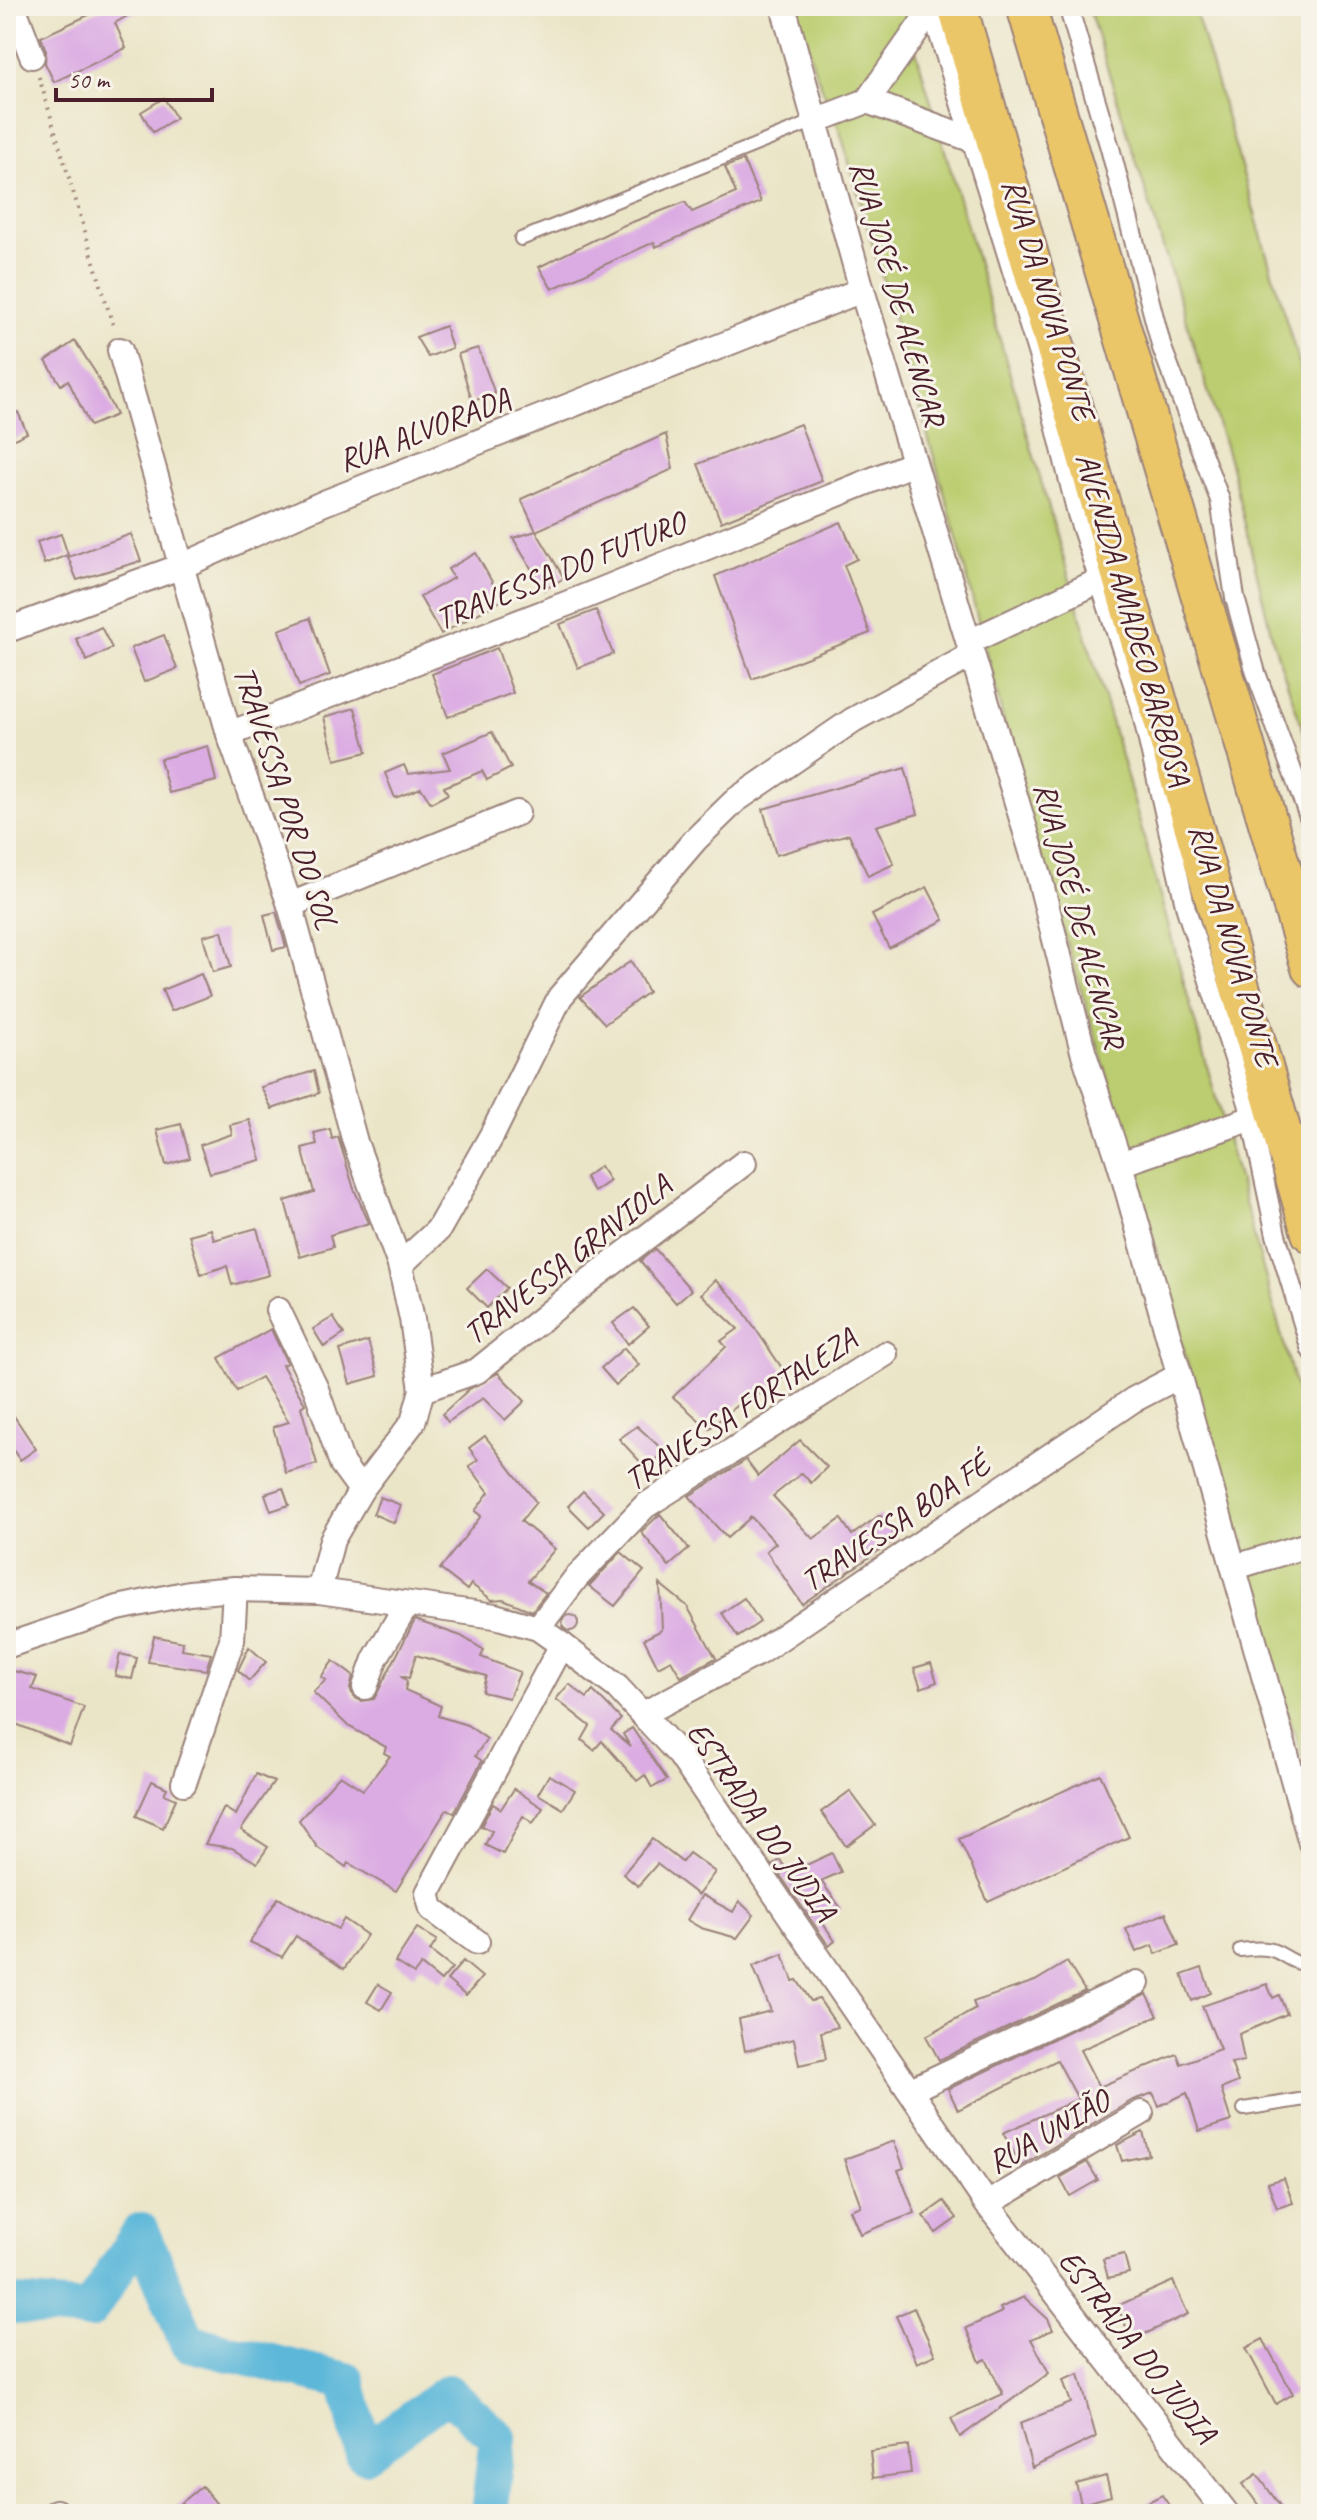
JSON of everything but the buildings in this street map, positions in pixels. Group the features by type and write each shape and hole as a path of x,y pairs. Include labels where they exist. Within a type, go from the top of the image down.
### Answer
{"main road":[{"path":"1026,6 1311,968"},
{"name":"AVENIDA AMADEO BARBOSA","path":"938,7 984,142 1263,1115 1308,1205"}],"street":[{"path":"13,6 32,56"},
{"name":"RUA JOSÉ DE ALENCAR","path":"783,6 862,290 1038,872 1083,1051 1120,1164 1177,1377 1235,1567 1311,1843"},
{"path":"1068,6 1110,148 1162,348 1220,500 1235,598 1256,673 1311,822"},
{"path":"815,121 867,101 938,7"},
{"path":"867,101 984,142"},
{"name":"RUA ALVORADA","path":"7,632 182,566 324,503 862,290"},
{"name":"TRAVESSA POR DO SOL","path":"120,350 229,734 290,905 355,1142 400,1265 412,1319 422,1390 413,1422 361,1490 332,1540 319,1591"},
{"name":"TRAVESSA DO FUTURO","path":"229,734 579,599 914,463"},
{"path":"400,1265 438,1230 492,1135 560,997 695,840 736,800 853,720 970,648 1109,577"},
{"path":"290,905 517,813"},
{"path":"1120,1164 1263,1115 1276,1235 1311,1350"},
{"name":"TRAVESSA GRAVIOLA","path":"422,1390 477,1371 744,1163"},
{"path":"278,1310 316,1389 342,1464 361,1490"},
{"name":"TRAVESSA FORTALEZA","path":"538,1628 576,1578 645,1506 885,1354"},
{"name":"TRAVESSA BOA FÉ","path":"645,1713 758,1653 1133,1400 1177,1377"},
{"path":"1235,1567 1311,1544"},
{"path":"184,1783 232,1640 235,1589"},
{"name":"ESTRADA DO JUDIA","path":"6,1646 118,1608 189,1593 235,1589 319,1591 406,1606 495,1616 538,1628 562,1645 645,1713 720,1811 987,2204 1227,2514"},
{"path":"365,1687 375,1659 406,1606"},
{"path":"477,1942 432,1909 428,1893 562,1645"},
{"path":"911,2090 1137,1983"},
{"name":"RUA UNIÃO","path":"987,2204 1141,2113"}],"lane":[{"path":"521,239 815,121"},
{"path":"1240,1950 1272,1948 1293,1961 1311,1966"},
{"path":"1244,2109 1311,2098"}],"path":[{"path":"32,56 51,111 120,350"}],"green space":[{"path":"796,6 903,6 1128,780 1311,1442 1311,1784 1254,1609 1122,1123 1031,827 954,527 840,131 815,71"},
{"path":"1088,6 1194,6 1311,405 1311,754 1273,641 1230,462"}],"waterway":[{"path":"6,2304 89,2311 141,2231 188,2343 346,2381 364,2454 448,2393 498,2438 489,2514"}]}
